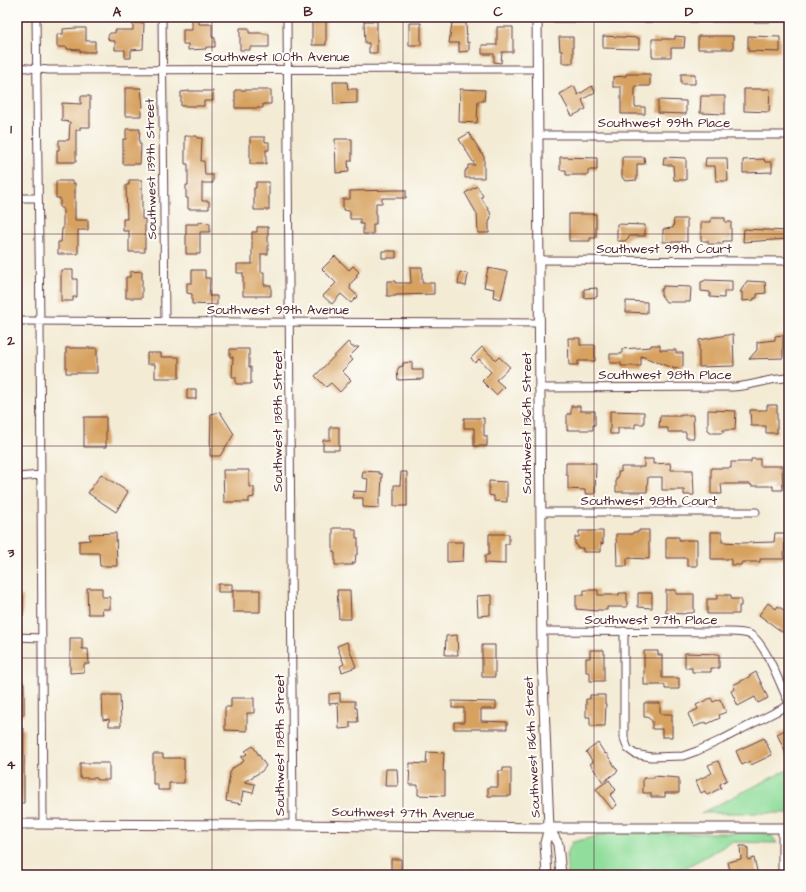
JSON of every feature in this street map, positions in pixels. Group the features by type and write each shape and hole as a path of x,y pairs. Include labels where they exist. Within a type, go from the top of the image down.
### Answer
{"street":[{"path":"36,17 40,321 43,824"},
{"name":"Southwest 139th Street","path":"162,17 165,321"},
{"name":"Southwest 138th Street","path":"287,17 293,825"},
{"path":"537,18 787,18"},
{"name":"Southwest 136th Street","path":"537,18 541,631 549,828 545,843 547,875"},
{"name":"Southwest 100th Avenue","path":"17,67 49,70 537,69"},
{"name":"Southwest 99th Place","path":"538,135 789,135"},
{"path":"17,198 38,198"},
{"name":"Southwest 99th Court","path":"539,260 789,261"},
{"name":"Southwest 99th Avenue","path":"17,321 540,323"},
{"name":"Southwest 98th Place","path":"539,388 733,388 772,379 789,378"},
{"path":"17,476 41,475"},
{"name":"Southwest 98th Court","path":"541,512 756,512"},
{"name":"Southwest 97th Place","path":"541,631 736,632 746,634 758,641 768,657 789,704"},
{"path":"624,632 624,738 628,749 635,754 651,757 690,754 789,704"},
{"path":"17,637 41,638"},
{"name":"Southwest 97th Avenue","path":"17,824 549,828 785,828"},
{"name":"Southwest 136th Street","path":"549,828 558,844 561,875"},
{"path":"782,875 785,828"}],"green space":[{"path":"789,769 789,813 701,813"},
{"path":"765,833 772,836 777,843 732,842 672,875 568,875 566,863 567,851 573,842 606,834"}],"building":[{"path":"192,17 199,17 199,24 212,24 212,37 215,38 215,47 188,50 188,44 183,44 183,30 192,30"},
{"path":"312,17 326,17 326,45 312,45"},
{"path":"364,21 377,21 377,53 369,53 369,43 365,43"},
{"path":"133,23 144,23 143,49 131,50 131,58 125,58 125,50 115,50 115,41 110,41 108,36 110,33 115,33 115,30 133,30"},
{"path":"409,23 421,23 421,45 409,45"},
{"path":"452,23 466,23 469,51 459,52 459,43 449,43"},
{"path":"497,27 513,27 513,52 502,52 501,63 494,62 494,54 482,54 482,45 497,45"},
{"path":"86,28 86,41 95,41 95,52 80,52 80,50 67,49 67,47 57,47 57,34 63,34 63,29"},
{"path":"240,28 249,28 249,33 269,34 269,47 250,47 250,50 240,50"},
{"path":"603,36 639,38 639,49 603,48"},
{"path":"675,36 685,37 684,48 671,48 671,57 652,57 652,39 675,39"},
{"path":"698,36 733,36 733,49 698,49"},
{"path":"748,36 780,37 780,52 748,51"},
{"path":"559,37 573,37 573,63 562,63 562,51 560,51"},
{"path":"626,74 650,74 650,86 635,86 635,107 645,107 645,114 621,114 621,87 613,87 613,77 626,76"},
{"path":"681,74 695,74 695,84 681,84"},
{"path":"333,82 347,82 348,89 357,89 357,103 334,104"},
{"path":"574,86 578,95 592,86 595,92 582,100 586,109 572,116 560,94"},
{"path":"125,88 141,88 143,107 141,110 141,116 125,116"},
{"path":"460,89 485,90 484,101 478,101 477,123 459,122"},
{"path":"744,89 770,89 769,112 744,111"},
{"path":"235,90 271,90 271,104 263,104 263,108 235,108"},
{"path":"213,91 213,101 204,101 204,106 181,106 181,92"},
{"path":"81,96 90,96 90,127 80,127 80,130 76,130 76,162 57,162 59,140 69,140 70,122 62,121 62,103 81,104"},
{"path":"701,96 725,96 725,114 700,113"},
{"path":"658,100 686,101 686,114 658,113"},
{"path":"126,129 140,129 140,164 123,164 123,139 126,139"},
{"path":"469,133 484,157 484,178 465,178 465,171 468,169 468,165 475,165 459,139"},
{"path":"185,136 197,136 197,138 202,138 201,161 204,161 205,175 213,175 213,183 202,183 202,201 209,201 209,209 188,209 186,185 188,185 188,164 185,164"},
{"path":"250,137 265,137 265,142 269,142 269,150 266,150 266,164 250,164"},
{"path":"335,139 352,139 352,161 348,161 349,172 336,173"},
{"path":"560,157 597,158 597,170 588,170 588,175 566,175 566,170 560,170"},
{"path":"622,157 644,157 645,164 637,164 637,180 625,181 622,177"},
{"path":"664,157 686,158 686,180 674,180 673,165 663,165"},
{"path":"706,158 727,158 728,181 716,181 715,166 705,166"},
{"path":"764,159 765,162 772,162 772,172 743,173 743,160"},
{"path":"129,180 142,180 142,219 145,219 145,252 129,252 129,231 123,231 123,219 127,219 126,185 129,185"},
{"path":"56,181 72,181 72,183 75,183 75,220 88,220 88,230 78,230 78,254 58,254 58,242 61,242 63,229 63,208 60,208 60,198 56,198"},
{"path":"256,182 269,182 269,210 254,210 254,188 256,188"},
{"path":"477,186 483,196 481,197 490,212 491,217 489,222 489,233 478,233 477,214 465,193"},
{"path":"406,190 406,198 382,198 382,203 376,203 376,224 373,224 373,234 363,234 363,224 360,224 360,219 350,219 350,211 343,210 343,199 350,199 350,191"},
{"path":"569,214 596,214 596,238 590,238 590,241 569,241"},
{"path":"711,218 725,218 725,222 731,222 731,241 723,241 723,244 708,244 708,241 701,241 701,222 711,222"},
{"path":"674,219 687,219 687,242 663,242 663,229 673,228"},
{"path":"199,222 210,223 210,232 200,232 200,254 186,254 186,224 199,224"},
{"path":"617,224 645,225 645,236 630,236 625,241 617,241"},
{"path":"257,227 268,227 268,254 261,254 261,272 264,272 264,285 271,285 271,296 243,296 243,273 237,273 237,264 252,264 252,232 257,232"},
{"path":"744,229 789,231 789,239 743,242"},
{"path":"382,251 396,251 396,258 382,258"},
{"path":"335,256 349,270 353,266 359,272 356,275 357,277 351,283 350,289 358,296 351,303 341,294 332,304 323,296 336,283 322,269"},
{"path":"410,267 422,267 422,283 434,283 434,294 387,296 387,281 395,281 395,283 411,283"},
{"path":"488,268 508,272 501,299 493,297 494,289 484,287"},
{"path":"61,270 73,270 73,279 77,279 77,297 73,297 73,301 61,301"},
{"path":"192,270 205,270 205,278 210,278 209,296 217,296 217,305 192,304 192,294 187,293 187,283 192,283"},
{"path":"142,271 142,298 126,298 126,277 130,277 130,272"},
{"path":"460,272 468,274 466,286 458,284"},
{"path":"705,280 732,281 732,291 724,291 724,298 710,297 710,292 701,291 701,282"},
{"path":"747,281 765,282 766,293 757,294 757,298 754,298 754,300 742,301 742,292 740,292"},
{"path":"663,286 691,287 690,302 666,302 661,295 661,289 663,289"},
{"path":"597,288 597,297 584,298 584,289"},
{"path":"626,301 647,302 647,313 626,312"},
{"path":"733,334 734,366 699,367 699,340"},
{"path":"783,335 783,358 749,359 757,350 757,342 775,340 775,336"},
{"path":"568,338 580,338 580,345 595,345 595,361 578,361 578,365 569,365"},
{"path":"348,342 352,347 359,347 349,357 353,360 342,371 351,380 340,392 331,383 326,387 315,376"},
{"path":"651,345 660,345 660,350 676,350 676,353 683,353 683,367 673,369 673,367 641,356 641,366 621,366 621,363 610,363 610,354 622,354 622,349 651,347"},
{"path":"482,347 496,360 499,357 510,367 496,380 504,387 496,395 482,381 491,372 479,359 475,363 471,358"},
{"path":"66,348 97,348 97,373 66,373"},
{"path":"230,349 249,349 251,384 236,384 236,377 232,377 233,357 230,357"},
{"path":"147,353 161,353 161,357 179,357 179,378 155,378 155,364 147,364"},
{"path":"412,362 412,370 423,370 423,379 398,380 397,371 399,367 403,366 403,363"},
{"path":"187,389 196,389 196,399 187,399"},
{"path":"767,405 777,405 777,433 766,433 766,426 751,426 750,410 767,410"},
{"path":"571,406 580,406 580,411 595,411 595,425 593,425 593,430 567,430 567,414 571,414"},
{"path":"708,410 736,411 735,430 723,430 723,433 709,433"},
{"path":"610,411 644,412 644,424 635,424 635,428 618,428 618,434 610,434"},
{"path":"220,412 234,434 220,456 210,456 211,414"},
{"path":"693,415 694,438 686,438 686,432 668,432 668,428 659,428 660,416"},
{"path":"84,417 106,417 106,447 84,447"},
{"path":"464,418 484,418 484,436 487,436 487,446 474,446 474,428 464,428"},
{"path":"330,427 339,427 339,450 323,450 323,440 330,440"},
{"path":"644,459 653,459 653,464 670,463 671,470 693,470 694,495 684,495 684,490 662,490 662,477 648,477 647,492 616,492 616,478 618,478 618,472 621,472 621,467 644,467"},
{"path":"751,459 760,459 760,466 782,466 783,490 773,490 773,486 721,484 722,494 711,494 711,468 731,468 731,462 751,462"},
{"path":"566,463 596,463 595,494 585,494 585,490 568,489"},
{"path":"223,470 249,470 249,487 254,487 254,497 249,498 249,502 224,502"},
{"path":"363,471 379,472 379,474 382,474 379,508 363,507 363,498 353,498 354,491 367,492 368,479 362,478"},
{"path":"401,472 407,472 407,506 394,506 394,485 400,485"},
{"path":"101,474 128,492 116,512 88,493"},
{"path":"489,481 507,482 507,502 494,501 494,496 489,495"},
{"path":"333,528 353,528 353,530 356,530 356,538 358,538 358,554 356,554 355,563 352,563 353,565 335,565 335,553 333,552"},
{"path":"639,530 649,530 649,559 627,558 627,566 617,566 616,534 633,534 633,532 639,532"},
{"path":"579,531 603,531 603,544 601,543 601,552 583,552 583,548 577,548 577,545 575,544 575,537 579,537"},
{"path":"711,532 722,532 722,542 742,543 774,542 775,533 785,533 784,559 760,559 760,562 742,562 741,565 731,565 731,559 711,559"},
{"path":"116,533 117,566 100,566 99,553 79,553 79,541 90,540 89,534"},
{"path":"489,534 509,534 509,544 505,544 505,564 485,563 485,555 489,555"},
{"path":"666,537 679,537 679,540 697,540 697,566 687,566 687,558 666,558"},
{"path":"447,542 464,542 463,561 447,562"},
{"path":"218,584 232,584 232,592 218,592"},
{"path":"87,588 102,588 102,597 110,597 110,609 102,609 103,614 88,614"},
{"path":"233,590 260,590 260,612 233,612"},
{"path":"337,590 350,590 351,619 339,619"},
{"path":"584,590 598,590 598,595 619,595 619,593 627,593 627,607 607,607 607,610 597,611 576,609 576,595 584,595"},
{"path":"666,590 676,590 676,594 694,594 694,613 666,613"},
{"path":"638,593 652,593 652,608 638,607"},
{"path":"492,595 490,615 478,616 477,596"},
{"path":"717,595 731,595 731,599 741,599 739,614 707,614 707,599 717,599"},
{"path":"17,596 23,596 23,616 17,616"},
{"path":"768,603 776,609 778,606 789,614 789,629 785,634 759,615"},
{"path":"457,635 458,655 445,655 446,636"},
{"path":"70,638 82,638 82,649 88,649 89,664 84,664 84,672 70,673"},
{"path":"347,642 356,667 342,672 340,666 344,664 337,646"},
{"path":"482,645 495,645 495,677 482,677"},
{"path":"590,650 604,650 604,681 590,681 590,672 586,672 586,658 590,658"},
{"path":"644,651 658,651 658,655 662,655 662,678 679,678 679,689 665,689 665,685 644,685"},
{"path":"685,653 719,654 719,668 711,668 711,672 692,672 692,668 685,668"},
{"path":"756,672 768,698 758,703 755,697 738,706 731,691 735,689 733,685"},
{"path":"17,683 24,683 24,715 17,715"},
{"path":"340,693 340,701 355,701 355,708 357,708 358,722 350,722 350,728 339,729 338,703 329,704 329,694"},
{"path":"102,695 120,695 121,726 109,726 109,719 103,720"},
{"path":"590,695 605,695 605,726 590,726 590,717 586,717 586,699 590,699"},
{"path":"231,698 254,698 254,713 247,713 247,731 225,730 225,707 231,707"},
{"path":"711,698 713,702 720,699 726,712 719,715 720,718 707,724 706,722 694,727 688,714 698,709 696,705"},
{"path":"452,701 496,702 496,709 481,709 481,721 507,722 507,729 454,729 454,722 464,722 464,708 452,708"},
{"path":"644,703 660,703 660,714 672,714 672,737 662,737 662,729 652,729 652,721 647,717 644,717"},
{"path":"789,728 789,760 777,734"},
{"path":"17,729 24,729 24,803 17,803"},
{"path":"764,738 772,755 751,765 750,761 742,765 736,751"},
{"path":"598,743 618,771 603,782 590,764 593,762 586,752"},
{"path":"253,746 266,766 262,771 244,782 255,784 253,793 243,791 241,804 226,801 230,773 233,768 244,761 241,757 247,754 245,751"},
{"path":"427,752 444,753 443,771 445,771 445,796 418,795 418,785 409,785 410,763 426,764"},
{"path":"153,754 163,754 163,758 184,758 184,783 169,783 169,790 158,790 158,784 153,784"},
{"path":"718,761 727,780 720,784 721,788 707,795 705,791 701,793 696,781 712,773 708,765"},
{"path":"80,763 109,763 109,780 80,778"},
{"path":"503,768 511,768 511,796 488,796 488,787 498,787 498,771 503,771"},
{"path":"386,769 397,769 398,786 385,786"},
{"path":"654,776 679,778 679,793 665,793 665,797 651,797 651,793 643,793 643,778 654,778"},
{"path":"609,780 616,790 610,795 617,805 612,809 596,789"},
{"path":"740,846 746,846 748,848 748,860 754,858 758,875 731,875 728,862 741,859"},
{"path":"391,859 401,859 401,875 391,875"}]}
